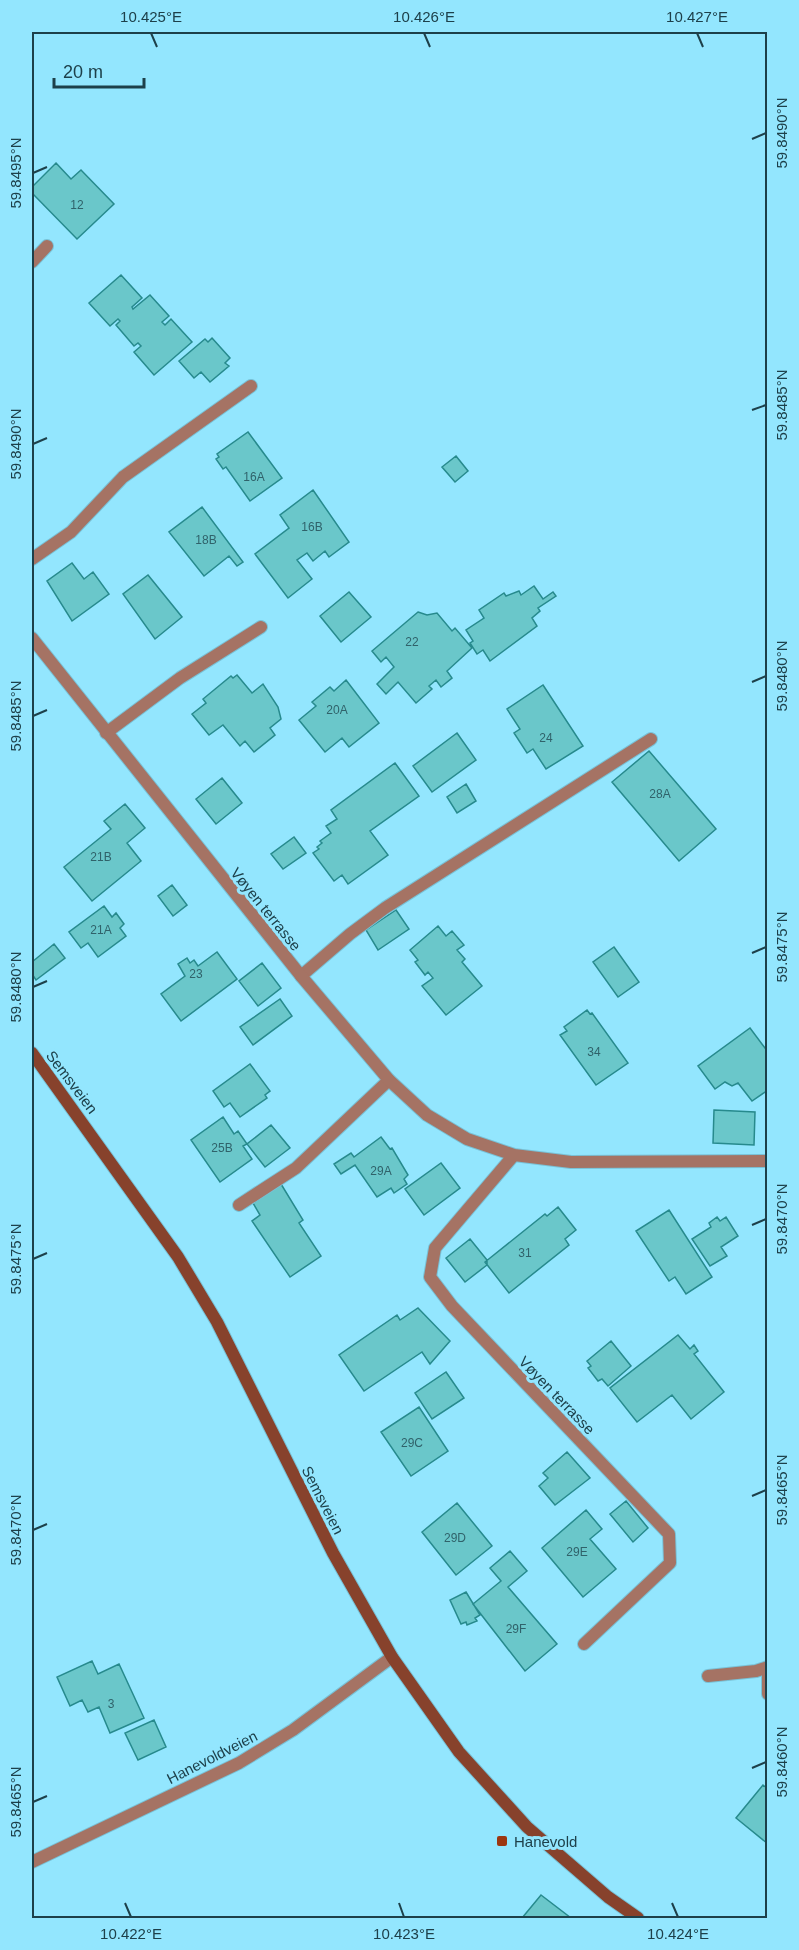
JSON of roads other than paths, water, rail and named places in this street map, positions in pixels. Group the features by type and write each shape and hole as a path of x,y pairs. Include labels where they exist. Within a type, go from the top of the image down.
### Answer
{"main road":[{"name":"Semsveien","path":"32,1053 139,1200 206,1304 333,1553 392,1657 459,1752 527,1827 608,1897 638,1918"}],"street":[{"path":"32,262 47,246"},
{"path":"32,559 71,532 123,477 251,386"},
{"path":"106,733 180,678 261,627"},
{"name":"Vøyen terrasse","path":"32,638 301,976 389,1080 427,1115 467,1138 514,1155 571,1162 768,1161"},
{"path":"301,976 350,934 385,908 651,739"},
{"path":"239,1205 296,1168 389,1080"},
{"name":"Vøyen terrasse","path":"514,1155 435,1248 429,1277 452,1306 669,1534 670,1563 584,1644"},
{"name":"Hanevoldveien","path":"32,1862 239,1762 293,1730 392,1657"},
{"path":"708,1676 756,1671 768,1667"},
{"path":"768,1672 768,1694"}],"place":[{"name":"Hanevold","path":"502,1841"}]}
